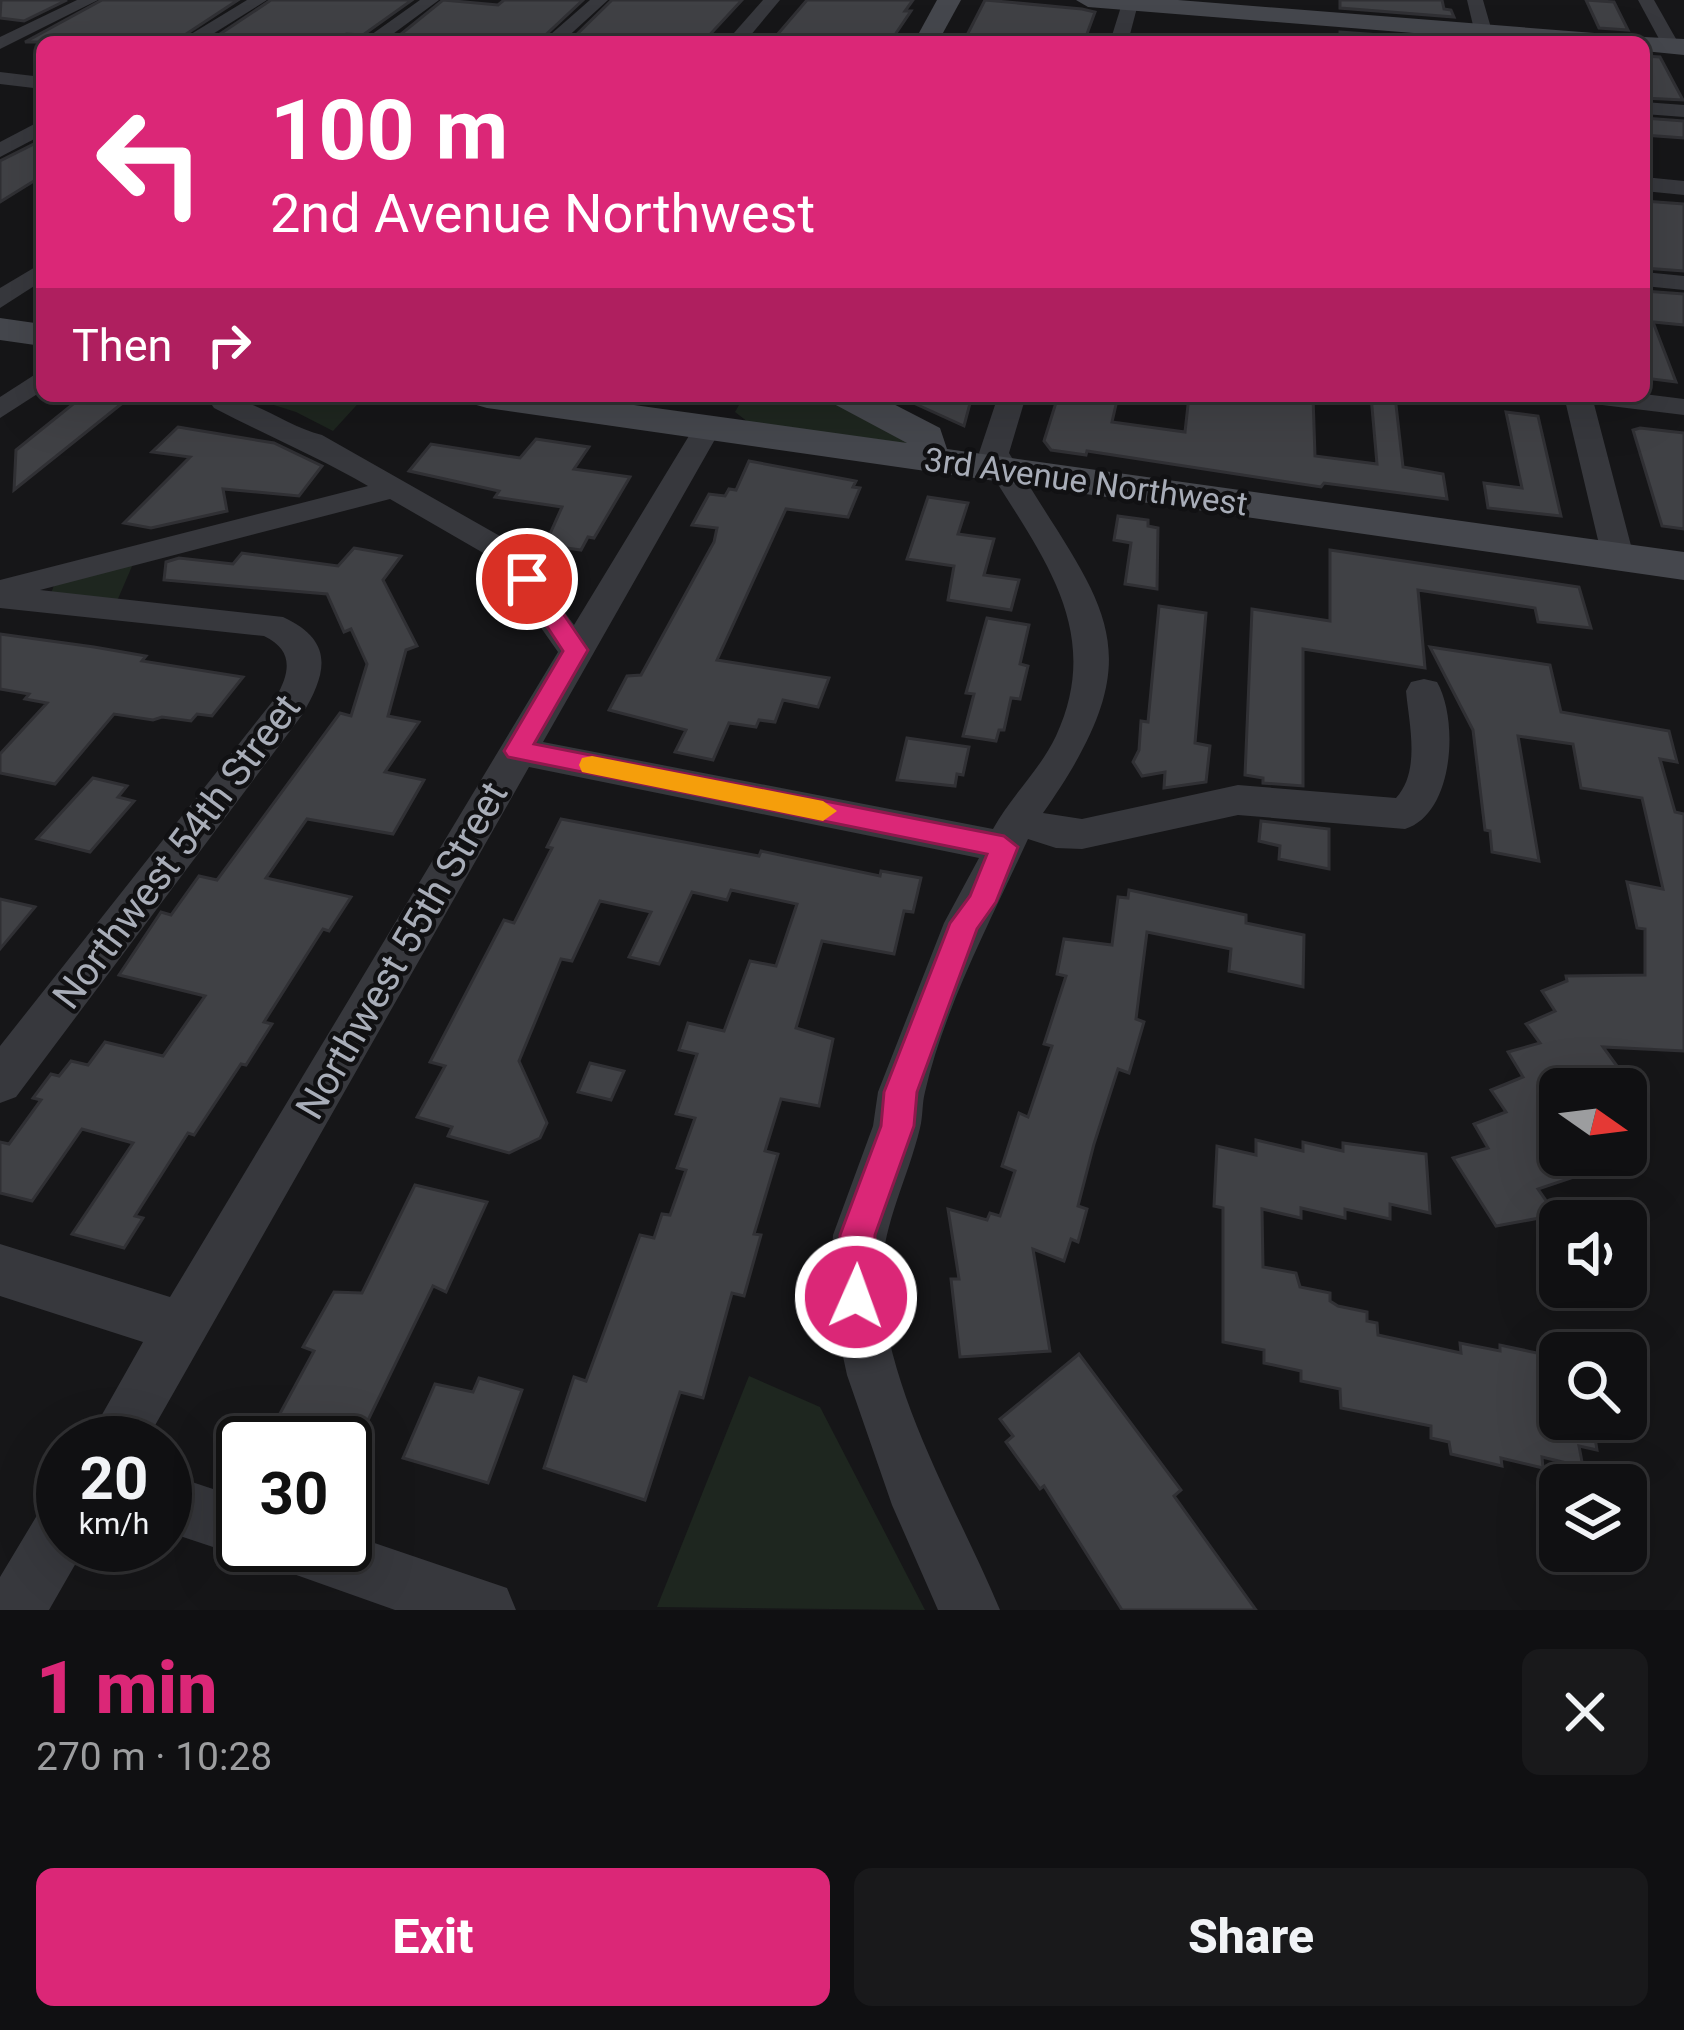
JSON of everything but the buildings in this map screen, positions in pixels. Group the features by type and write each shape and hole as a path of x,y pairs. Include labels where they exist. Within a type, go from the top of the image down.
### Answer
{"street":[{"path":"0,44 90,0"},
{"path":"197,36 259,0"},
{"path":"379,36 431,0"},
{"path":"558,36 600,0"},
{"path":"740,36 772,0"},
{"path":"929,36 949,0"},
{"path":"1088,0 1303,9 1478,36"},
{"path":"1474,0 1484,36"},
{"path":"1646,0 1666,46"},
{"path":"1121,36 1131,2"},
{"path":"0,29 27,31"},
{"path":"0,78 36,81"},
{"path":"1650,108 1684,111"},
{"path":"0,151 36,130"},
{"path":"1650,185 1684,188"},
{"path":"1650,280 1684,283"},
{"path":"0,410 36,288"},
{"path":"224,402 293,437 312,441 503,551 575,650"},
{"name":"3rd Avenue Northwest","path":"573,402 717,412 928,458 1684,566"},
{"path":"861,402 916,427 926,436 928,458"},
{"path":"970,1610 921,1505 874,1375 856,1297 858,1235 897,1126 909,1071 965,923 982,902 1011,833 1073,740 1092,694 1093,640 1081,594 994,453 1010,402"},
{"path":"1579,402 1618,557"},
{"path":"1644,402 1684,407"},
{"name":"Northwest 55th Street","path":"130,1416 717,412"},
{"path":"0,593 393,489"},
{"path":"158,613 140,596 139,584 152,560 168,546"},
{"path":"0,593 158,613"},
{"name":"Northwest 54th Street","path":"0,1082 290,706 308,675 300,641 282,629 158,613"},
{"path":"517,751 1011,833 1082,834 1238,800 1405,814 1422,799 1431,773 1424,691"},
{"path":"0,1270 182,1328"},
{"path":"15,1610 37,1572"},
{"path":"350,1572 405,1598 485,1610"}],"shaded area":[{"path":"264,402 360,402 333,431"},
{"path":"741,402 844,402 909,427 918,445 748,422 735,412"},
{"path":"133,564 117,601 51,593 55,583"},
{"path":"749,1376 820,1407 925,1610 657,1607"}],"slow traffic":[{"path":"592,765 823,811"}],"route":[{"path":"527,579 575,650 517,751 1004,847 982,902 965,923 901,1092 897,1126 858,1235 856,1297"}]}
